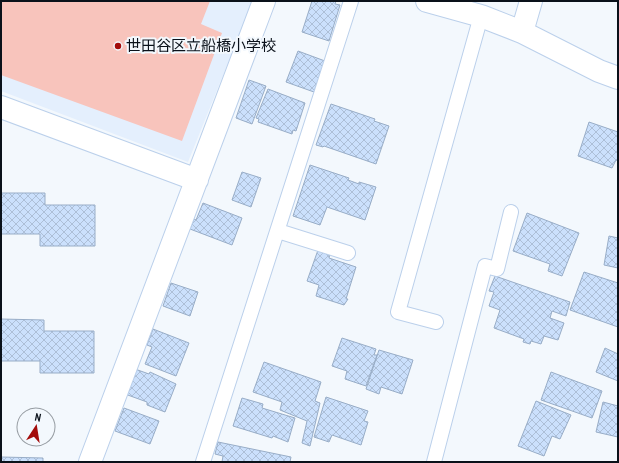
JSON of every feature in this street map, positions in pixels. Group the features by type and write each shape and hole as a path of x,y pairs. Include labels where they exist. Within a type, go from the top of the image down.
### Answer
{"street":[{"path":"90,462 264,1"},
{"path":"427,1 481,16 522,32 599,71 618,78"},
{"path":"522,32 531,1"},
{"path":"1,107 197,180"}],"lane":[{"path":"203,462 351,1"},
{"path":"436,322 398,312 481,16"},
{"path":"434,462 485,266 498,269 511,212"},
{"path":"278,231 348,253"}],"shaded area":[{"name":"世田谷区立船橋小学校","path":"1,1 253,1 188,162 1,91"},
{"name":"世田谷区立船橋小学校","path":"1,1 210,1 201,24 222,33 182,141 1,75"}],"building":[{"path":"312,1 336,1 335,4 340,5 329,41 302,32"},
{"path":"298,51 325,61 314,92 286,82"},
{"path":"249,80 266,86 252,124 236,118"},
{"path":"268,89 305,103 296,131 293,130 292,134 258,122 259,119 256,118"},
{"path":"331,104 375,119 374,121 389,126 376,164 324,146 316,145"},
{"path":"589,122 618,132 618,161 616,160 612,168 578,156"},
{"path":"310,165 349,178 348,180 359,184 359,182 376,187 365,220 327,207 320,225 293,216"},
{"path":"242,172 261,178 251,207 232,200"},
{"path":"1,193 45,193 45,205 95,205 95,246 40,246 40,234 1,234"},
{"path":"203,203 242,218 232,245 190,229 194,219 196,220"},
{"path":"527,213 579,233 562,276 548,271 550,264 513,251"},
{"path":"609,236 618,238 618,268 604,265"},
{"path":"318,250 330,254 329,258 356,267 346,299 348,299 344,305 316,296 319,285 307,281"},
{"path":"584,272 618,283 618,327 570,310"},
{"path":"495,276 570,302 566,316 552,311 550,318 564,323 558,340 544,336 541,344 531,341 530,344 523,342 524,339 494,328 500,310 489,306 494,292 489,291"},
{"path":"171,283 198,292 190,316 163,306"},
{"path":"1,319 44,320 44,331 94,331 94,373 40,373 40,361 1,361"},
{"path":"153,329 189,343 176,376 145,364 152,347 147,345"},
{"path":"342,338 376,349 374,355 377,355 366,386 345,379 347,371 332,366"},
{"path":"605,348 618,354 618,381 596,372"},
{"path":"379,350 413,360 402,394 381,387 379,394 366,389"},
{"path":"264,362 321,382 315,401 320,403 310,446 302,443 307,421 280,410 282,402 253,392"},
{"path":"135,369 149,374 150,372 176,384 165,412 147,405 147,402 125,394"},
{"path":"551,372 602,391 592,418 541,400"},
{"path":"326,397 368,411 364,421 368,422 361,445 332,435 329,442 314,437"},
{"path":"242,398 263,404 262,408 295,418 288,442 273,436 272,438 233,426"},
{"path":"536,401 571,415 560,439 552,436 544,456 518,446"},
{"path":"603,402 618,406 618,437 596,432"},
{"path":"124,408 159,421 150,444 115,431"},
{"path":"218,442 291,457 290,462 222,462 223,456 215,454"},
{"path":"1,457 43,458 43,462 1,462"}],"place":[{"name":"世田谷区立船橋小学校","path":"118,46"}]}
